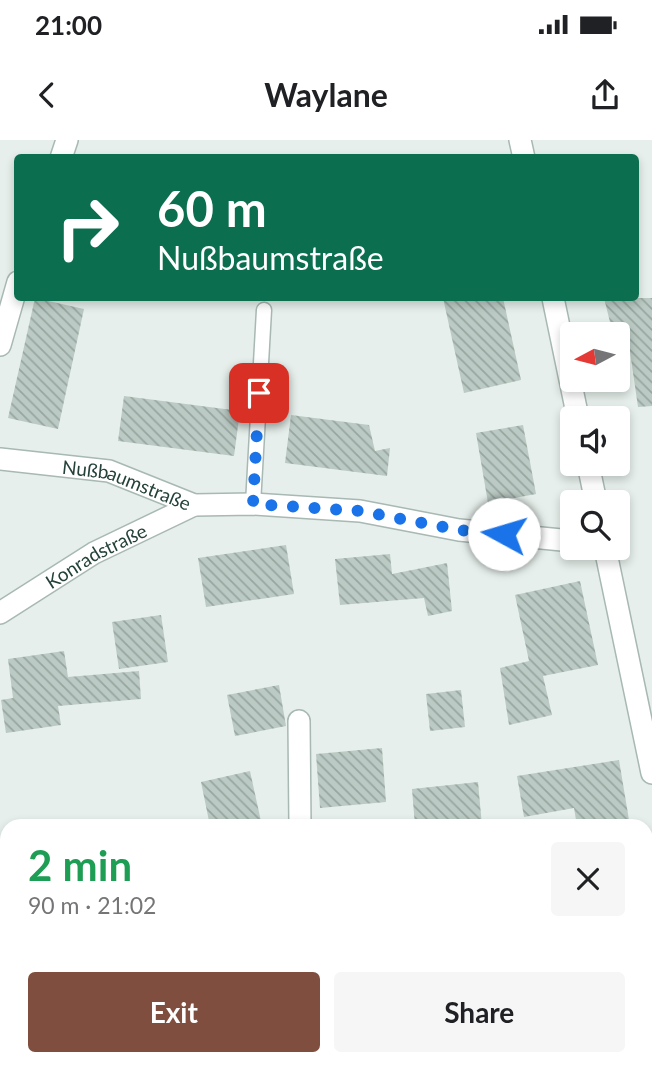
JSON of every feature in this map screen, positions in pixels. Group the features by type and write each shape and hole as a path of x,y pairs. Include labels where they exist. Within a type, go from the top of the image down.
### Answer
{"street":[{"path":"0,345 14,296"},
{"path":"554,301 576,406"},
{"name":"Nußbaumstraße","path":"0,459 109,471 194,505 253,504 360,511 459,530 560,540"},
{"name":"Konradstraße","path":"0,613 94,553 194,505"},
{"path":"608,560 645,714 652,774"},
{"path":"299,721 300,819"}],"lane":[{"path":"253,504 264,310"}],"building":[{"path":"639,298 652,298 652,406 638,407 630,352 630,322 610,322 605,301 639,301"},
{"path":"34,301 48,301 84,309 58,429 8,418"},
{"path":"444,301 504,301 521,380 464,393"},
{"path":"124,396 240,411 234,456 118,441"},
{"path":"291,415 369,425 375,451 390,448 387,476 285,463"},
{"path":"523,425 536,494 488,503 476,433"},
{"path":"286,545 294,594 206,607 198,558"},
{"path":"390,554 392,574 447,563 452,611 428,616 424,598 340,605 335,559"},
{"path":"580,581 598,665 543,676 552,715 509,725 500,668 529,661 515,595"},
{"path":"161,615 168,662 119,669 112,622"},
{"path":"64,651 68,677 139,671 141,699 58,706 61,725 6,733 1,700 13,698 8,659"},
{"path":"279,685 286,726 235,736 227,695"},
{"path":"461,690 465,727 430,731 426,694"},
{"path":"382,748 386,802 320,808 316,754"},
{"path":"619,760 629,819 576,819 574,808 524,817 517,776"},
{"path":"250,771 260,819 209,819 201,782"},
{"path":"478,782 481,819 414,819 412,789"}],"route":[{"path":"259,393 253,504 360,511 459,530 504,534"}]}
